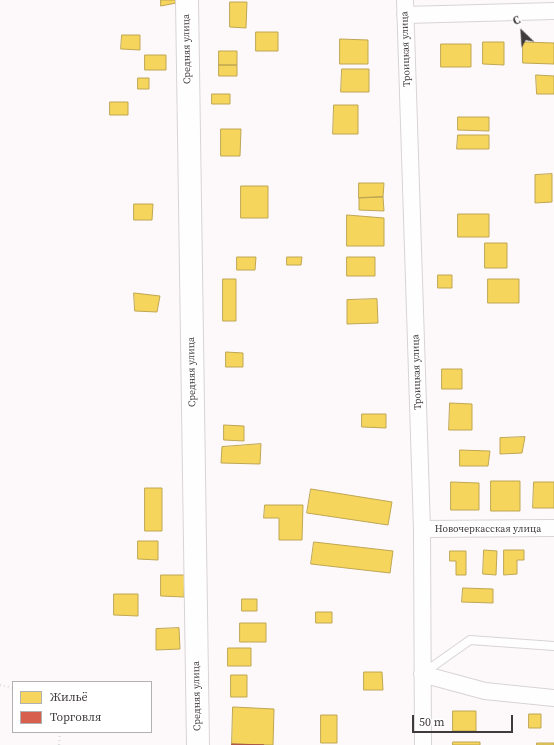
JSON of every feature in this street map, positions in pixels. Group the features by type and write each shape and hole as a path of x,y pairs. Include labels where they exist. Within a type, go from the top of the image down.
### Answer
{"street":[{"name":"Средняя улица","path":"187,0 198,745"},
{"path":"405,7 554,12"},
{"name":"Троицкая улица","path":"405,7 422,529 423,745"},
{"name":"Новочеркасская улица","path":"422,529 554,528"},
{"path":"422,674 485,691 554,698"}],"lane":[{"path":"422,674 470,640 554,646"}],"path":[{"path":"0,685 12,688"},
{"path":"59,745 60,733"}],"building: Жильё":[{"path":"161,0 176,0 176,3 161,6"},
{"path":"230,2 247,2 246,28 230,27"},
{"path":"256,32 278,32 278,51 256,51"},
{"path":"122,35 140,35 140,50 121,49"},
{"path":"340,39 368,40 368,64 340,64"},
{"path":"483,42 504,42 504,65 483,64"},
{"path":"523,42 554,43 554,64 523,63"},
{"path":"441,44 471,44 471,67 441,67"},
{"path":"219,51 237,51 237,65 219,65"},
{"path":"145,55 166,55 166,70 145,70"},
{"path":"219,65 237,65 237,76 219,76"},
{"path":"342,69 369,69 369,92 341,92"},
{"path":"536,75 554,76 554,94 537,94"},
{"path":"138,78 149,78 149,89 138,89"},
{"path":"212,94 230,94 230,104 212,104"},
{"path":"110,102 128,102 128,115 110,115"},
{"path":"334,105 358,105 358,134 333,134"},
{"path":"458,117 489,117 489,131 458,130"},
{"path":"221,129 241,129 240,156 221,156"},
{"path":"458,135 489,135 489,149 457,149"},
{"path":"552,174 552,202 535,203 535,175"},
{"path":"359,183 384,183 383,197 359,198"},
{"path":"241,186 268,186 268,218 241,218"},
{"path":"383,197 384,211 359,210 359,198"},
{"path":"134,204 153,204 152,220 134,220"},
{"path":"458,214 489,214 489,237 458,237"},
{"path":"347,215 384,218 384,246 347,246"},
{"path":"485,243 507,243 507,268 485,268"},
{"path":"237,257 256,257 255,270 237,270"},
{"path":"287,257 302,257 301,265 287,265"},
{"path":"347,257 375,257 375,276 347,276"},
{"path":"438,275 452,275 452,288 438,288"},
{"path":"223,279 236,279 236,321 223,321"},
{"path":"488,279 519,279 519,303 488,303"},
{"path":"134,293 160,296 157,312 135,311"},
{"path":"377,299 378,323 347,324 347,300"},
{"path":"226,352 243,353 243,367 226,367"},
{"path":"442,369 462,369 462,389 442,389"},
{"path":"450,403 472,404 472,430 449,430"},
{"path":"362,414 386,414 386,428 362,427"},
{"path":"224,425 244,426 244,441 224,440"},
{"path":"525,437 522,453 500,454 500,438"},
{"path":"261,444 260,464 221,463 222,447"},
{"path":"460,450 490,451 488,466 460,466"},
{"path":"491,481 520,481 520,511 491,511"},
{"path":"451,482 479,483 479,510 451,510"},
{"path":"534,482 554,482 554,508 533,508"},
{"path":"145,488 162,488 162,531 145,531"},
{"path":"311,489 392,502 388,525 307,513"},
{"path":"265,505 303,505 302,540 279,540 279,518 264,518"},
{"path":"138,541 158,541 158,560 138,559"},
{"path":"314,542 393,551 390,573 311,564"},
{"path":"484,550 497,551 496,575 483,574"},
{"path":"504,550 524,550 524,560 517,560 517,574 504,575"},
{"path":"450,551 466,551 466,575 456,575 456,561 450,561"},
{"path":"161,575 185,575 184,597 161,596"},
{"path":"463,588 493,589 493,603 462,602"},
{"path":"114,594 138,594 138,616 114,615"},
{"path":"242,599 257,599 257,611 242,611"},
{"path":"316,612 332,612 332,623 316,623"},
{"path":"240,623 266,623 266,642 240,642"},
{"path":"179,628 180,649 156,650 156,629"},
{"path":"228,648 251,648 251,666 228,666"},
{"path":"364,672 382,672 383,690 364,690"},
{"path":"231,675 247,675 247,697 231,697"},
{"path":"233,707 274,709 273,745 232,744"},
{"path":"453,711 476,711 476,731 453,731"},
{"path":"529,714 541,714 541,728 529,728"},
{"path":"321,715 337,715 337,743 321,743"},
{"path":"453,742 480,742 480,745 453,745"},
{"path":"537,743 554,743 554,745 537,745"}],"building: Торговля":[{"path":"232,744 264,745 232,745"}]}
